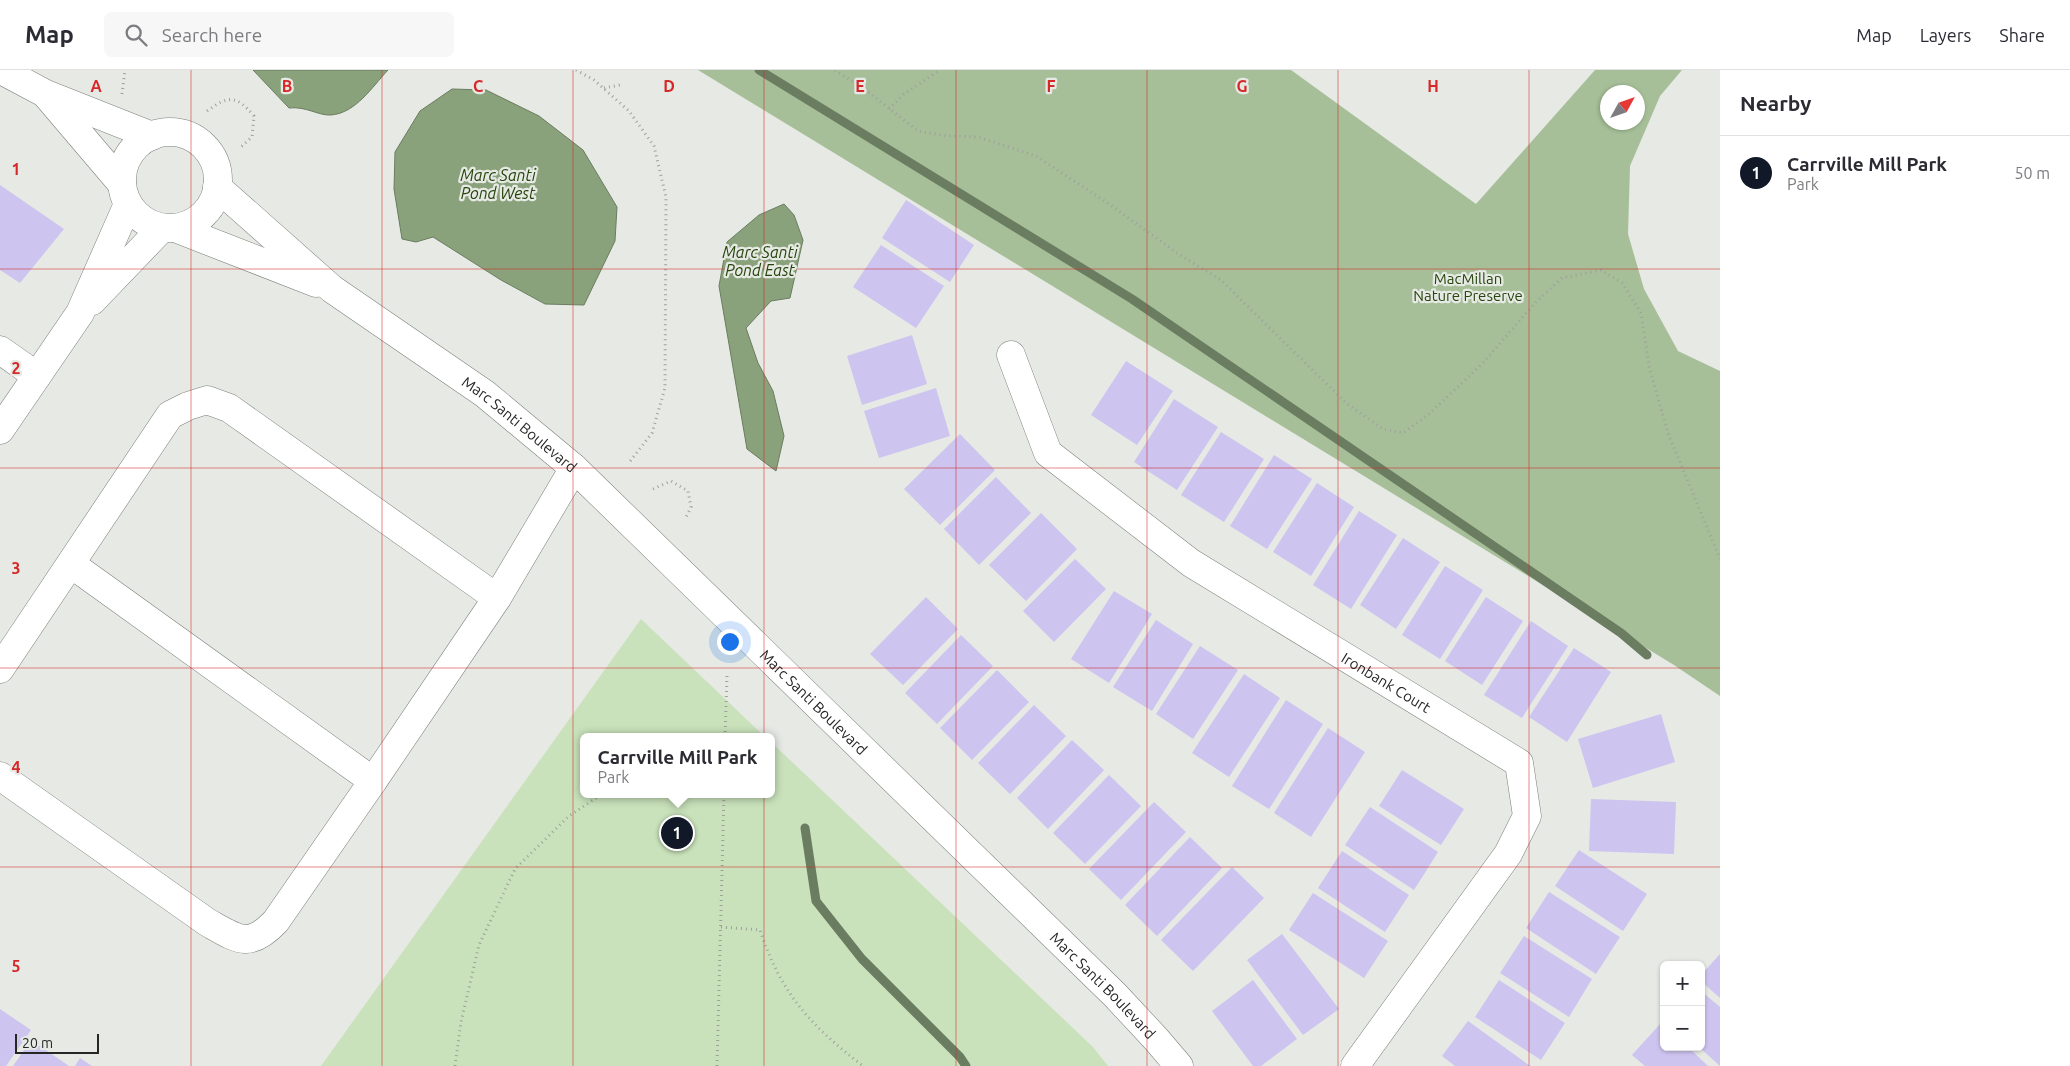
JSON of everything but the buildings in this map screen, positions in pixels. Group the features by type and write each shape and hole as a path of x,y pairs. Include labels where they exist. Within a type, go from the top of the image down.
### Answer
{"street":[{"path":"1,70 46,94 152,136"},
{"path":"46,94 125,194 137,215 148,223 168,228 187,225 198,219 211,204 217,187 216,170 210,155 199,142 185,135 168,132 152,136 139,143 129,155 123,169 125,194 80,313"},
{"name":"Marc Santi Boulevard","path":"217,187 332,289 485,394 574,468 1115,995 1178,1066"},
{"path":"0,430 80,313 168,228"},
{"name":"Marc Santi Boulevard","path":"168,228 332,289"},
{"path":"0,350 37,376"},
{"name":"Ironbank Court","path":"1011,355 1048,453 1191,563 1519,763 1527,816 1508,854 1355,1066"},
{"path":"0,668 170,415 188,406 207,400 229,408 497,598"},
{"path":"0,776 207,922 229,935 243,940 258,936 276,921 497,598 574,468"},
{"path":"71,564 373,781"}],"path":[{"path":"121,97 126,70"},
{"path":"576,70 594,80 629,111 654,146 666,197 666,388 652,433 628,464"},
{"path":"835,70 918,131 948,136 978,137 1036,156 1109,204 1180,255 1221,280 1346,403 1383,429 1403,433 1429,414 1481,365 1534,304 1562,278 1601,270 1622,283 1641,313 1649,366 1668,433 1720,559"},
{"path":"889,109 904,94 940,70"},
{"path":"603,88 620,85"},
{"path":"207,111 220,102 231,99 244,104 254,116 252,136 241,147"},
{"path":"653,489 671,481 688,491 691,507 685,519"},
{"path":"725,733 727,676"},
{"path":"455,1066 461,1022 479,945 515,869 569,816 596,798"},
{"path":"718,1066 724,798"},
{"path":"721,927 760,930 770,959 794,1001 817,1028 863,1066"}],"shaded area":[{"path":"641,619 761,733 580,733 580,798 775,798 775,746 1093,1047 1108,1066 321,1066"}],"green space":[{"name":"MacMillan Nature Preserve","path":"698,70 1291,70 1476,204 1595,70 1682,70 1660,96 1630,166 1628,234 1644,289 1678,351 1720,371 1720,696 1674,665"}],"water":[{"path":"253,70 388,70 356,104 348,110 331,115 301,108 289,108"},
{"name":"Marc Santi Pond West","path":"452,89 486,90 539,116 583,150 617,207 615,241 584,305 545,304 501,280 433,237 416,242 402,239 394,189 395,152 420,111"},
{"name":"Marc Santi Pond East","path":"784,204 794,215 803,240 790,298 771,301 746,328 758,363 773,391 784,436 776,471 747,449 719,286 727,242 759,215"}],"waterway":[{"path":"759,70 1132,299 1621,633 1647,655"},
{"path":"805,828 816,901 862,959 960,1057 966,1066"}],"place":[{"name":"Carrville Mill Park","path":"677,833"}]}
